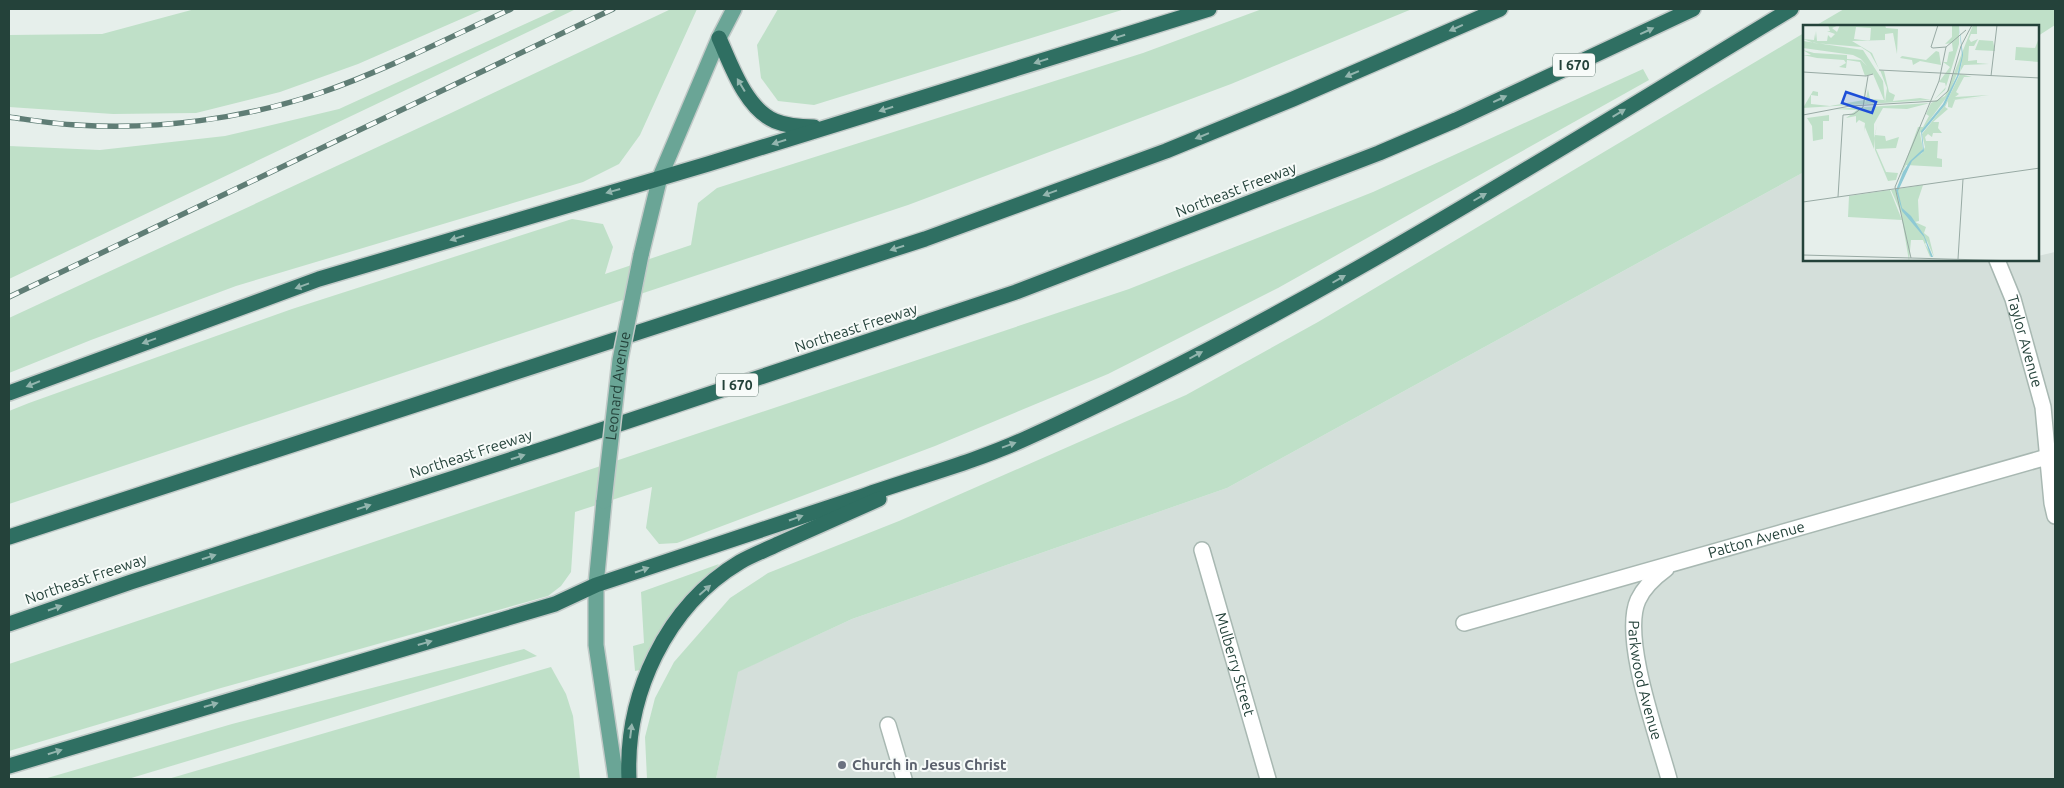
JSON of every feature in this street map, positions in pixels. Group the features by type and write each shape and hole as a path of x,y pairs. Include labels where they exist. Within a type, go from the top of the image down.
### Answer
{"highway":[{"path":"9,393 319,280 825,128 1209,9"},
{"path":"9,537 925,239 1166,151 1293,99 1500,9"},
{"name":"Northeast Freeway","path":"9,624 131,582 897,333 1025,288 1379,152 1456,120 1693,9"},
{"path":"9,766 540,609 596,585 963,462 1025,439 1153,378 1318,291 1487,193 1791,9"},
{"path":"719,38 741,87 757,107 774,121 797,126 825,128"},
{"path":"629,779 628,754 633,717 643,684 658,651 674,623 696,597 740,562 963,462"}],"main road":[{"name":"Leonard Avenue","path":"616,779 596,645 596,585 620,360 641,255 660,178 719,38 734,9"}],"street":[{"name":"Taylor Avenue","path":"1997,261 2013,299 2043,407 2055,516"},
{"name":"Patton Avenue","path":"1464,623 2047,457"},
{"name":"Mulberry Street","path":"1202,550 1268,779"},
{"name":"Parkwood Avenue","path":"1669,779 1638,668 1634,626 1638,601 1652,579 1673,563"},
{"path":"888,725 904,779"}],"shaded area":[{"path":"1803,173 1803,261 2039,261 2039,256 2055,252 2055,779 716,779 737,672 852,619 1227,488"}],"green space":[{"path":"195,9 484,9 358,64 280,92 196,113 113,114 9,107 9,35 102,34"},
{"path":"558,9 576,9 9,279 9,146 100,150 225,136 339,109"},
{"path":"671,9 697,9 640,135 619,164 583,182 236,286 9,373 9,318"},
{"path":"778,9 1125,9 814,105 778,101 761,78 757,45"},
{"path":"1262,9 1412,9 1231,84 908,205 9,504 9,411 29,403 292,309 572,219 603,224 613,247 605,274 691,245 698,203 717,188 1143,53"},
{"path":"1844,9 2055,9 2055,25 2039,35 2039,25 1817,25"},
{"path":"1803,34 1803,173 1227,488 852,619 738,672 716,779 647,779 645,737 655,698 674,662 730,598 768,573 899,521 1186,395 1318,322"},
{"path":"1643,69 1649,80 1278,288 1108,374 935,446 677,543 659,544 646,528 652,487 575,512 571,572 561,586 548,596 221,688 9,751 9,664 1129,289 1373,192"},
{"path":"719,564 663,626 640,670 635,671 633,646 644,643 641,592"},
{"path":"524,649 537,656 128,779 44,779 232,724"},
{"path":"551,667 566,694 573,716 580,779 168,779"}],"railway":[{"path":"9,117 68,124 138,126 200,121 261,110 345,84 511,9"},
{"path":"9,297 613,9"}],"place":[{"name":"Church in Jesus Christ","path":"842,765"}]}
